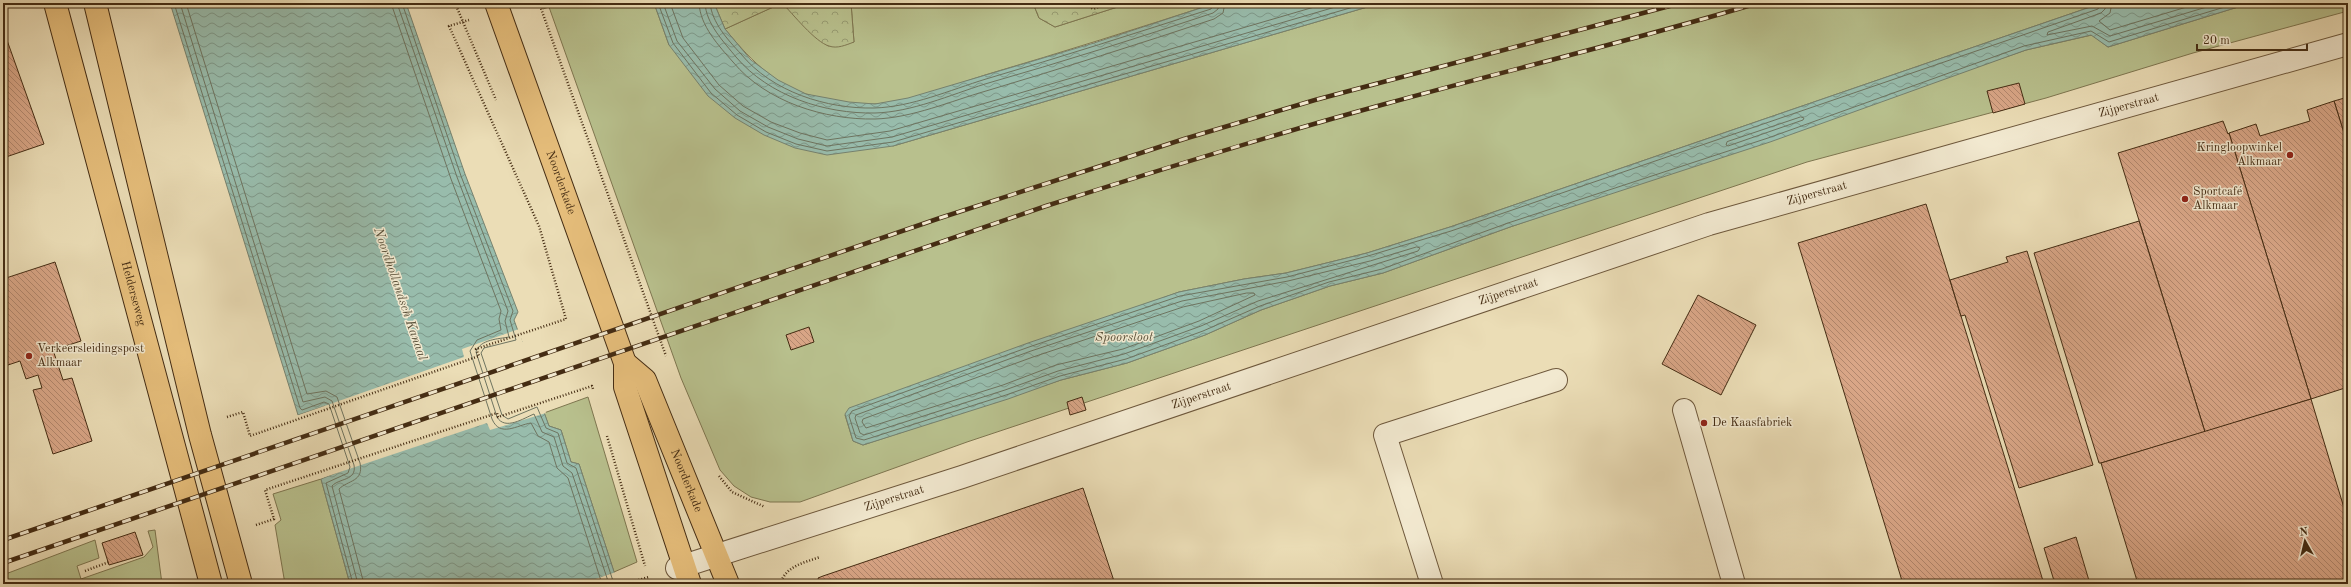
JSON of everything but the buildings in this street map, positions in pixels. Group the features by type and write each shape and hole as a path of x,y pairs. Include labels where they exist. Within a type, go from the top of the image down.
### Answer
{"main road":[{"name":"Helderseweg","path":"56,3 211,584"},
{"path":"95,3 200,435 241,584"},
{"name":"Noorderkade","path":"496,3 625,363 625,387 684,572"},
{"name":"Noorderkade","path":"625,363 645,380 728,584"}],"street":[{"name":"Zijperstraat","path":"684,572 717,556 970,475 1709,224 2348,44"},
{"path":"1432,584 1385,435 1556,380"},
{"path":"1684,410 1734,584"}],"path":[{"path":"539,3 667,359"},
{"path":"1084,3 1093,9 1110,3"},
{"path":"221,419 243,412 250,436 479,356 476,349 566,319 540,226 449,26 462,22"},
{"path":"253,525 274,519 265,490 497,413 498,418 592,386 594,394"},
{"path":"605,432 651,584"},
{"path":"716,472 732,492 750,502 772,509"},
{"path":"84,571 109,562"},
{"path":"624,584 656,575"}],"green space":[{"path":"542,3 654,3 669,45 893,146 1381,3 2102,3 1450,227 1367,253 1286,273 1244,279 1179,292 845,415 853,441 863,445 1061,380 1127,363 1205,335 1261,310 1330,286 1383,273 1510,227 2026,50 2092,35 2108,47 2251,3 2348,3 2348,11 2193,53 2046,98 1807,162 967,442 800,502 770,502 751,497 734,486 720,470 681,378 549,7 543,9"},
{"path":"714,3 782,3 725,29"},
{"path":"782,3 815,36 828,46 854,42 851,3 1033,3 1039,18 1055,27 1130,3 1216,3 931,93 889,103 867,104 849,103 806,94 782,83 751,59 725,29"},
{"path":"782,3 851,3 854,42 835,47 823,43 811,34"},
{"path":"1033,3 1130,3 1055,27 1039,18"},
{"path":"588,397 637,562 614,572 579,464 571,462 561,430 549,426 544,413"},
{"path":"321,479 350,584 285,584 275,525 281,520 273,494"},
{"path":"155,530 162,584 3,584 3,575 95,540 99,558 77,566 81,579 144,557 153,547 148,531"}],"water":[{"name":"Noordhollandsch Kanaal","path":"170,3 406,3 465,174 518,312 514,320 522,342 485,353 506,415 540,401 549,426 561,430 571,462 579,464 618,584 350,584 321,479 346,469 325,406 298,415"},
{"path":"654,3 714,3 725,29 751,60 778,80 806,94 849,102 875,104 908,98 1094,43 1216,3 1381,3 893,146 827,155 795,148 764,135 735,118 708,96 669,45"},
{"name":"Spoorsloot","path":"2102,3 2251,3 2108,47 2091,35 2026,50 1770,142 1510,227 1383,273 1330,286 1261,310 1205,335 1127,363 1061,380 1008,399 863,445 853,441 845,414 849,408 1028,343 1179,292 1244,279 1286,273 1367,253 1450,227"}],"pier":[{"path":"519,329 523,344 487,354 507,413 540,399 546,413 490,430 487,423 319,479 320,477 344,468 324,408 298,417 296,416 464,357 462,349"},
{"path":"616,572 620,584 581,584"}],"railway":[{"path":"3,540 940,218 1184,139 1315,100 1681,3"},
{"path":"3,563 1046,206 1215,153 1342,116 1665,30 1758,3"}],"place":[{"name":"Kringloopwinkel Alkmaar","path":"2290,155"},
{"name":"Sportcafé Alkmaar","path":"2185,199"},
{"name":"Verkeersleidingspost Alkmaar","path":"29,356"},
{"name":"De Kaasfabriek","path":"1704,423"}]}
